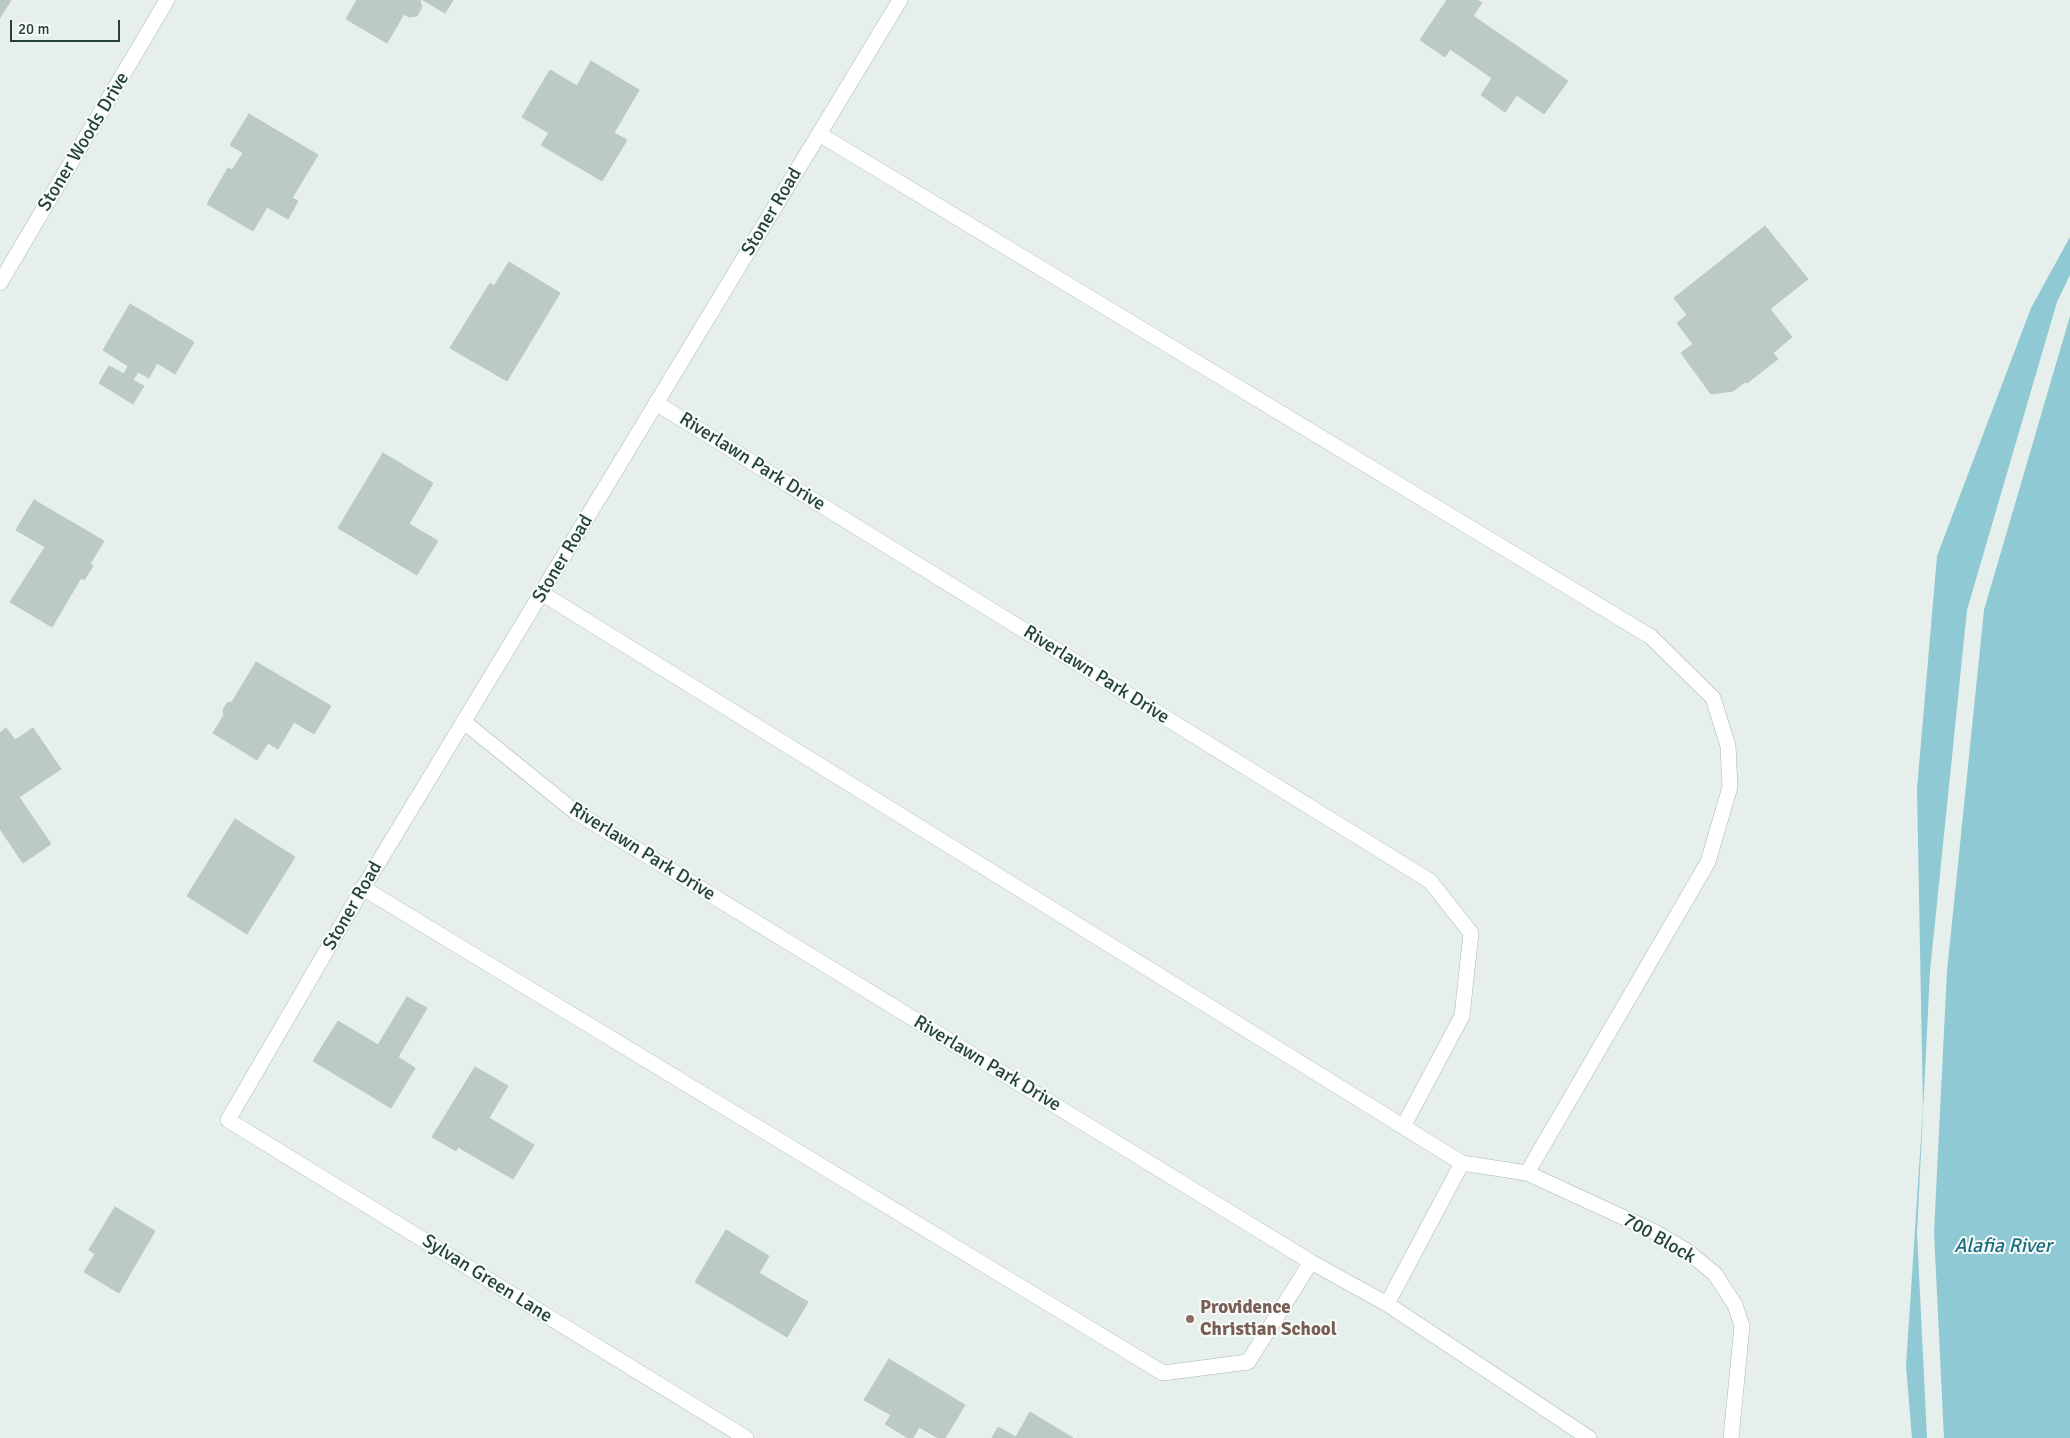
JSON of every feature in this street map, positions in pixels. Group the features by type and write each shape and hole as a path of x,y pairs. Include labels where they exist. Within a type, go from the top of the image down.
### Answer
{"street":[{"name":"Stoner Woods Drive","path":"0,283 167,0"},
{"name":"Stoner Road","path":"228,1120 363,888 543,594 900,0"},
{"path":"819,134 1650,637 1713,698 1728,746 1730,787 1708,862 1527,1173"},
{"name":"Riverlawn Park Drive","path":"656,404 1430,881 1471,933 1462,1016 1403,1127"},
{"path":"543,594 1462,1163 1387,1304"},
{"name":"Riverlawn Park Drive","path":"464,722 574,811 1310,1262 1387,1304 1589,1438"},
{"path":"363,888 1163,1373 1248,1362 1310,1262"},
{"name":"Sylvan Green Lane","path":"228,1120 746,1438"},
{"name":"700 Block","path":"1462,1163 1527,1173 1653,1231 1688,1252 1715,1274 1736,1305 1742,1326 1731,1438"}],"water":[{"path":"2070,237 2070,275 2057,302 1967,610 1930,971 1917,1233 1927,1438 1912,1438 1906,1366 1923,1108 1917,789 1937,556 2031,308"},
{"name":"Alafia River","path":"2070,316 2070,1438 1944,1438 1934,1232 1947,971 1984,610"}],"building":[{"path":"0,0 11,0 0,18"},
{"path":"357,0 420,0 422,7 417,16 409,17 404,14 387,43 346,19"},
{"path":"423,0 453,0 445,13"},
{"path":"1447,0 1477,0 1482,3 1473,16 1568,81 1544,114 1517,95 1505,112 1481,95 1492,78 1450,49 1445,57 1420,40"},
{"path":"591,61 639,90 614,133 627,140 602,181 541,145 549,133 522,117 550,70 577,86"},
{"path":"249,114 318,155 292,198 298,201 288,219 267,207 253,231 207,204 228,168 232,170 243,153 230,145"},
{"path":"1765,226 1808,279 1770,309 1792,337 1773,353 1778,359 1747,383 1745,382 1733,391 1711,394 1681,353 1693,344 1677,323 1687,315 1674,298"},
{"path":"509,262 560,293 507,381 450,348 490,283 494,286"},
{"path":"130,304 194,342 175,374 157,363 149,378 138,372 133,380 144,386 133,404 99,383 109,366 124,374 128,366 103,350"},
{"path":"383,453 433,483 409,524 438,541 417,575 338,528"},
{"path":"34,500 104,541 90,564 93,566 84,580 81,578 52,627 10,602 45,547 16,530"},
{"path":"256,662 331,706 314,734 294,722 278,749 268,743 257,760 213,733 224,715 223,710 227,703 232,702"},
{"path":"6,728 15,740 33,728 61,769 19,797 51,844 23,863 0,829 0,733"},
{"path":"235,819 295,857 247,934 187,896"},
{"path":"407,997 427,1008 398,1057 415,1068 391,1108 313,1061 338,1021 378,1045"},
{"path":"475,1067 508,1086 489,1118 534,1145 513,1179 458,1147 456,1151 432,1137"},
{"path":"115,1207 155,1231 119,1293 84,1272 95,1254 89,1250"},
{"path":"726,1230 769,1256 759,1273 808,1302 787,1337 695,1282"},
{"path":"889,1359 965,1405 945,1438 938,1438 919,1427 913,1438 908,1438 885,1424 891,1415 864,1400"},
{"path":"1030,1412 1073,1438 992,1438 998,1427 1016,1437"}],"place":[{"name":"Providence Christian School","path":"1190,1319"}]}
